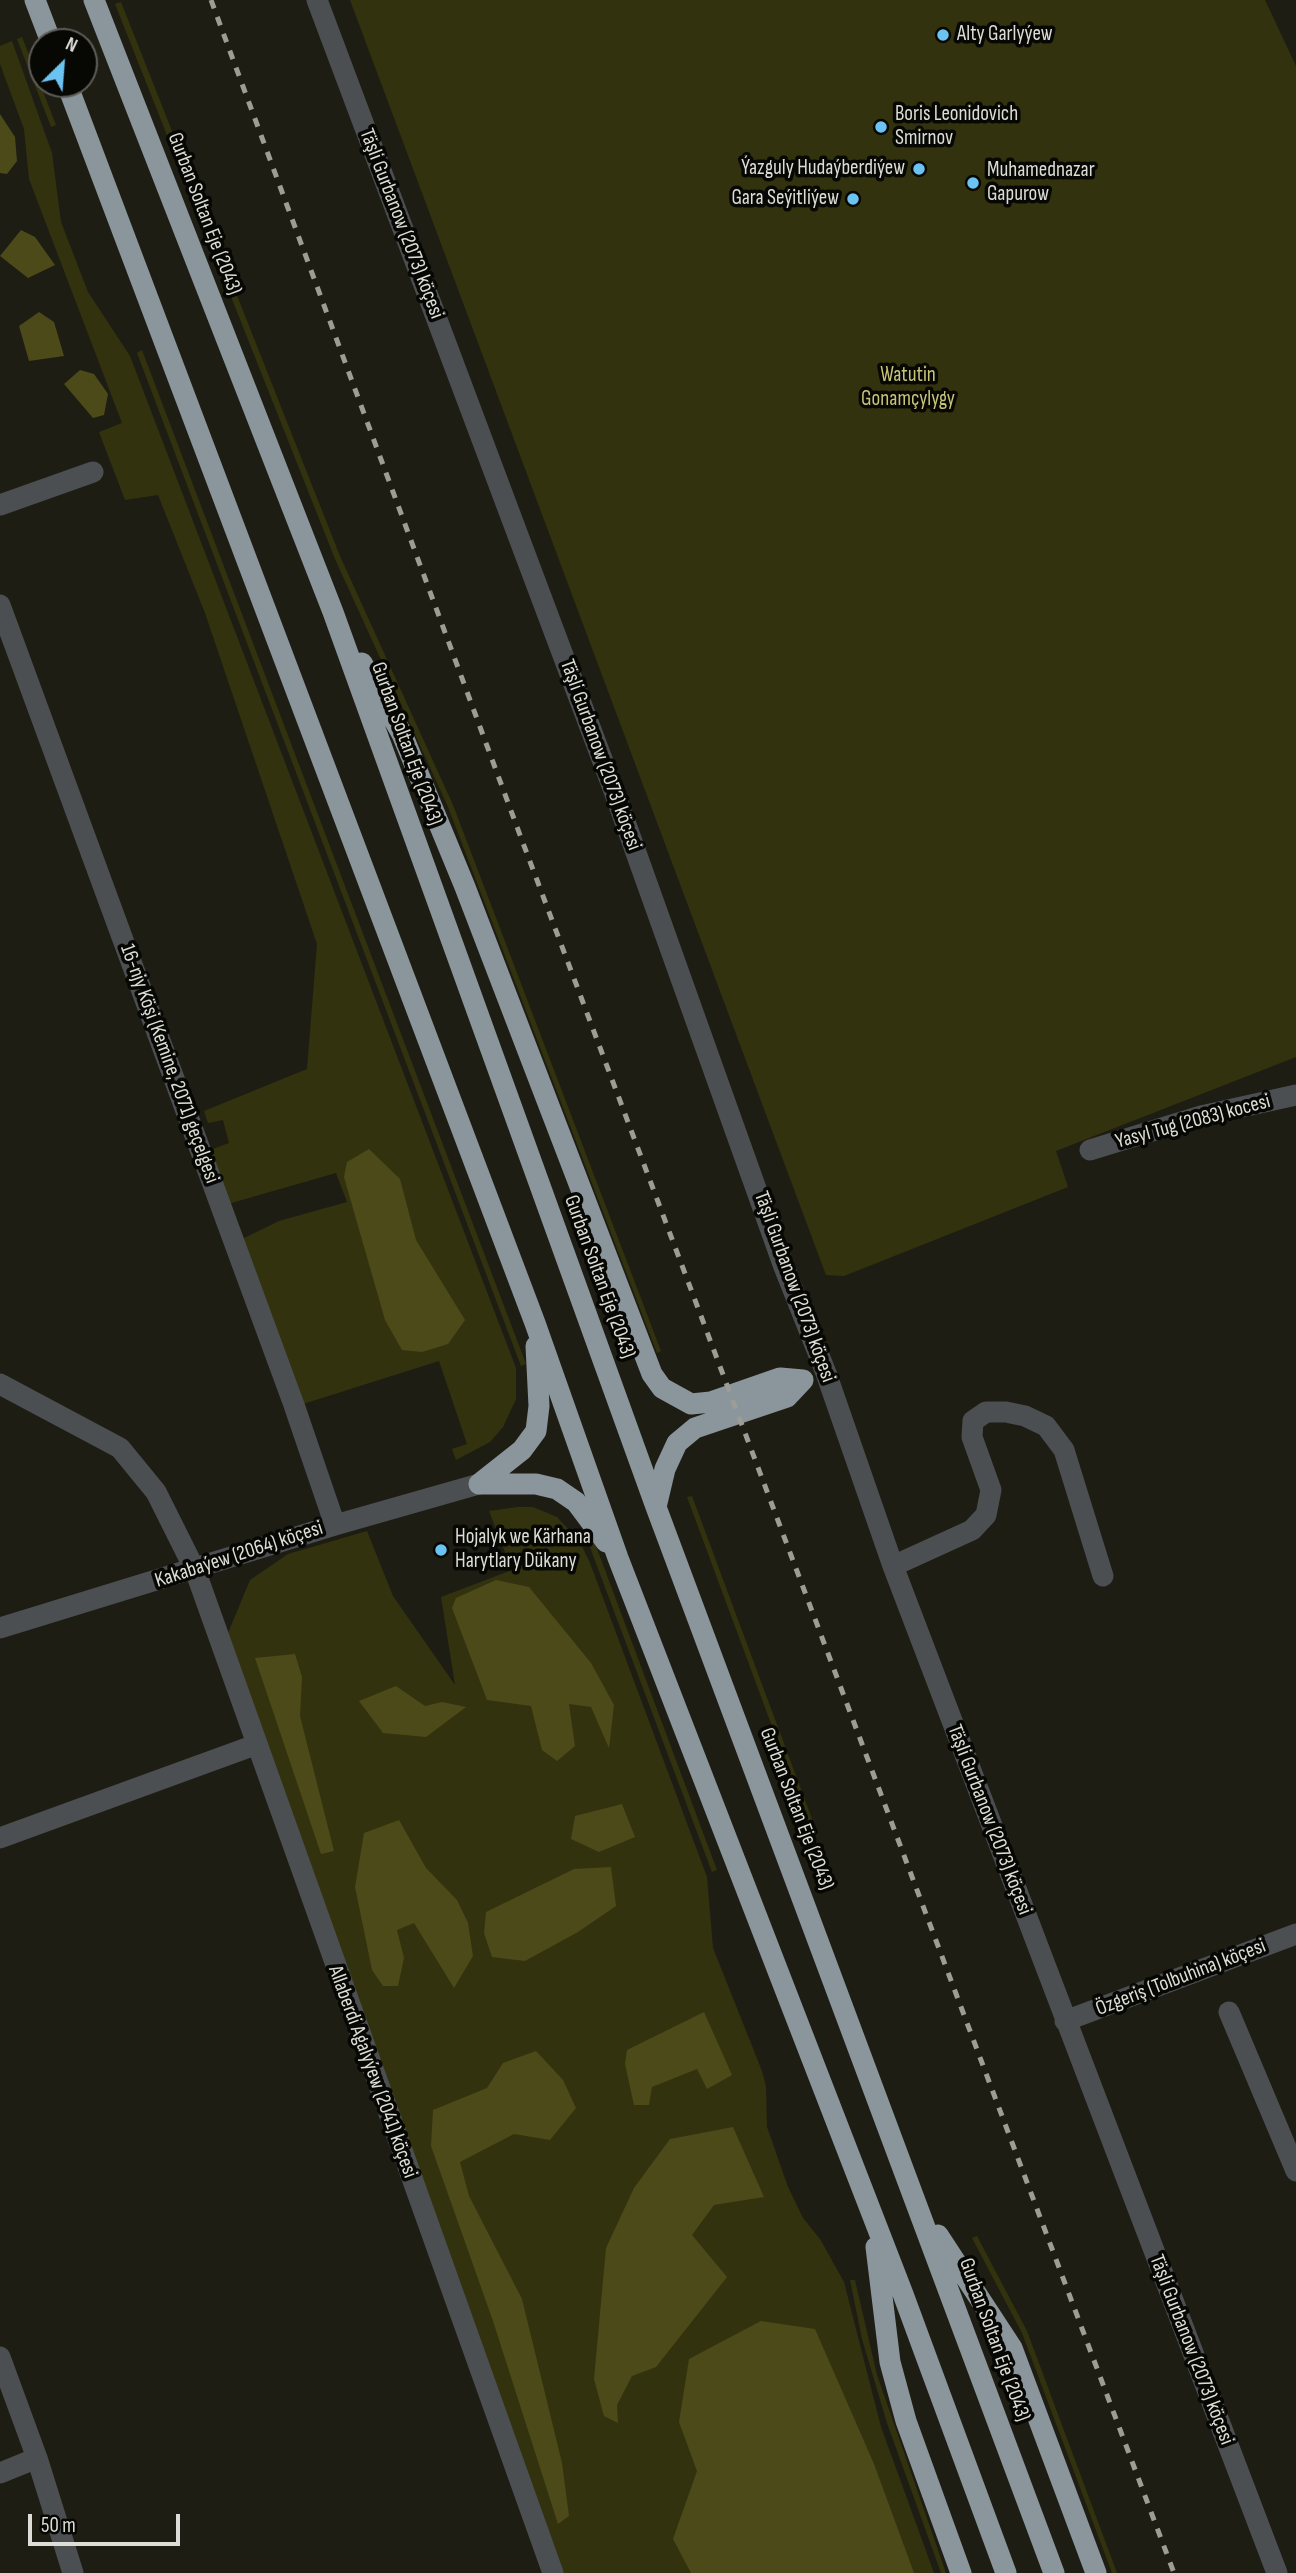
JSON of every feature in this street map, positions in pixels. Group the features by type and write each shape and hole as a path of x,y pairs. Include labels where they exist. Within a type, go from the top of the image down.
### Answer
{"highway":[{"path":"35,0 46,28"},
{"name":"Gurban Soltan Eje (2043)","path":"94,0 333,612 656,1507 1054,2573"},
{"path":"72,98 535,1323 618,1558 903,2294 1006,2573"},
{"path":"333,612 402,734 465,887 652,1374 662,1388 691,1404 711,1402 780,1378 803,1380"},
{"path":"479,1484 522,1450 536,1431 539,1406 535,1323"},
{"path":"656,1507 665,1469 677,1443 695,1428 787,1397 803,1380"},
{"path":"479,1484 536,1484 557,1489 576,1502 618,1558"},
{"path":"919,2207 1012,2348 1096,2573"},
{"path":"873,2221 890,2362 906,2421 961,2573"}],"street":[{"name":"Täşli Gurbanow (2073) köçesi","path":"317,0 614,790 785,1267 826,1373 893,1566 1277,2573"},
{"path":"0,505 93,472"},
{"name":"16-njy Köşi (Kemine, 2071) geçelgesi","path":"0,605 289,1392 335,1525"},
{"name":"Yasyl Tug (2083) kocesi","path":"1090,1150 1201,1116 1296,1096"},
{"path":"803,1380 826,1373"},
{"name":"Allaberdi Agalyýew (2041) köçesi","path":"0,1384 120,1448 156,1492 195,1570 255,1745 553,2573"},
{"path":"893,1566 972,1530 986,1515 990,1490 972,1437 974,1421 986,1412 1006,1412 1025,1416 1046,1426 1063,1450 1104,1576"},
{"name":"Kakabaýew (2064) köçesi","path":"0,1628 335,1525 479,1484"},
{"path":"0,1838 255,1745"},
{"name":"Özgeriş (Tolbuhina) köçesi","path":"1065,2021 1296,1934"},
{"path":"1230,2012 1296,2171"},
{"path":"0,2357 37,2458 73,2573"},
{"path":"0,2473 37,2458"},
{"path":"1287,2573 1296,2569"}],"green space":[{"name":"Watutin Gonamçylygy","path":"350,0 1265,0 1296,66 1296,1057 1056,1151 1068,1187 844,1276 826,1275"},
{"path":"121,2 340,556 453,805 661,1351 657,1353 448,807 335,559 115,4"},
{"path":"22,37 28,53 28,67 17,39"},
{"path":"12,41 28,86 28,98 32,98 52,153 61,222 88,292 130,356 516,1368 516,1399 503,1427 490,1442 456,1460 452,1449 467,1444 439,1361 303,1404 242,1239 279,1221 347,1202 336,1173 228,1204 210,1150 229,1143 223,1120 208,1123 204,1111 307,1069 317,944 205,613 158,495 125,500 99,432 122,423 29,179 24,129 0,64 0,46"},
{"path":"40,98 46,98 56,125 51,127"},
{"path":"142,350 526,1364 521,1366 137,353"},
{"path":"692,1496 818,1835 813,1837 687,1497"},
{"path":"533,1507 557,1517 580,1542 590,1563 707,1877 713,1948 762,2071 766,2087 767,2127 788,2187 803,2218 820,2239 844,2282 881,2427 934,2573 563,2573 228,1633 250,1580 288,1554 367,1531 393,1596 455,1685 441,1597 512,1570 489,1511"},
{"path":"592,1540 717,1870 712,1872 588,1542"},
{"path":"977,2236 1027,2331 1117,2573 1112,2573 1022,2333 972,2238"},
{"path":"850,2280 855,2280 877,2375 946,2573 941,2573 887,2423 862,2339"}],"shaded area":[{"path":"0,114 15,137 17,161 7,174 0,173"},
{"path":"21,230 35,237 55,265 28,278 0,256"},
{"path":"39,312 54,322 64,356 29,361 19,326"},
{"path":"80,370 94,374 108,394 104,415 93,418 64,384"},
{"path":"369,1149 400,1179 416,1240 465,1320 448,1344 422,1352 402,1350 385,1320 344,1177 347,1162"},
{"path":"496,1580 529,1587 591,1663 614,1705 609,1748 591,1707 569,1704 575,1746 557,1761 542,1750 531,1706 487,1700 452,1608 456,1598"},
{"path":"295,1654 302,1677 300,1716 334,1851 321,1854 255,1658"},
{"path":"396,1686 425,1706 442,1702 466,1707 426,1737 383,1733 359,1701"},
{"path":"622,1804 635,1837 599,1852 571,1839 575,1816"},
{"path":"399,1820 426,1868 457,1900 468,1923 473,1956 454,1988 414,1923 397,1930 404,1958 398,1986 383,1986 372,1970 355,1887 364,1833"},
{"path":"611,1867 616,1906 578,1932 525,1961 492,1957 484,1933 486,1912 574,1869"},
{"path":"704,2012 732,2075 707,2089 697,2069 652,2087 649,2105 634,2105 625,2064 627,2050"},
{"path":"536,2051 563,2080 576,2108 550,2140 514,2134 460,2162 469,2196 522,2299 562,2463 569,2516 558,2524 493,2321 431,2146 433,2110 487,2088 503,2063"},
{"path":"733,2127 764,2197 714,2205 692,2235 727,2277 656,2367 632,2376 617,2405 618,2423 604,2416 594,2379 606,2248 634,2188 670,2139"},
{"path":"761,2321 815,2329 874,2464 914,2573 691,2573 673,2539 697,2471 679,2422 689,2359"}],"railway":[{"path":"211,0 520,835 1174,2573"}],"place":[{"name":"Alty Garlyýew","path":"943,35"},
{"name":"Boris Leonidovich Smirnov","path":"881,127"},
{"name":"Ýazguly Hudaýberdiýew","path":"919,169"},
{"name":"Muhamednazar Gapurow","path":"973,183"},
{"name":"Gara Seýitliýew","path":"853,199"},
{"name":"Hojalyk we Kärhana Harytlary Dükany","path":"441,1550"}]}
